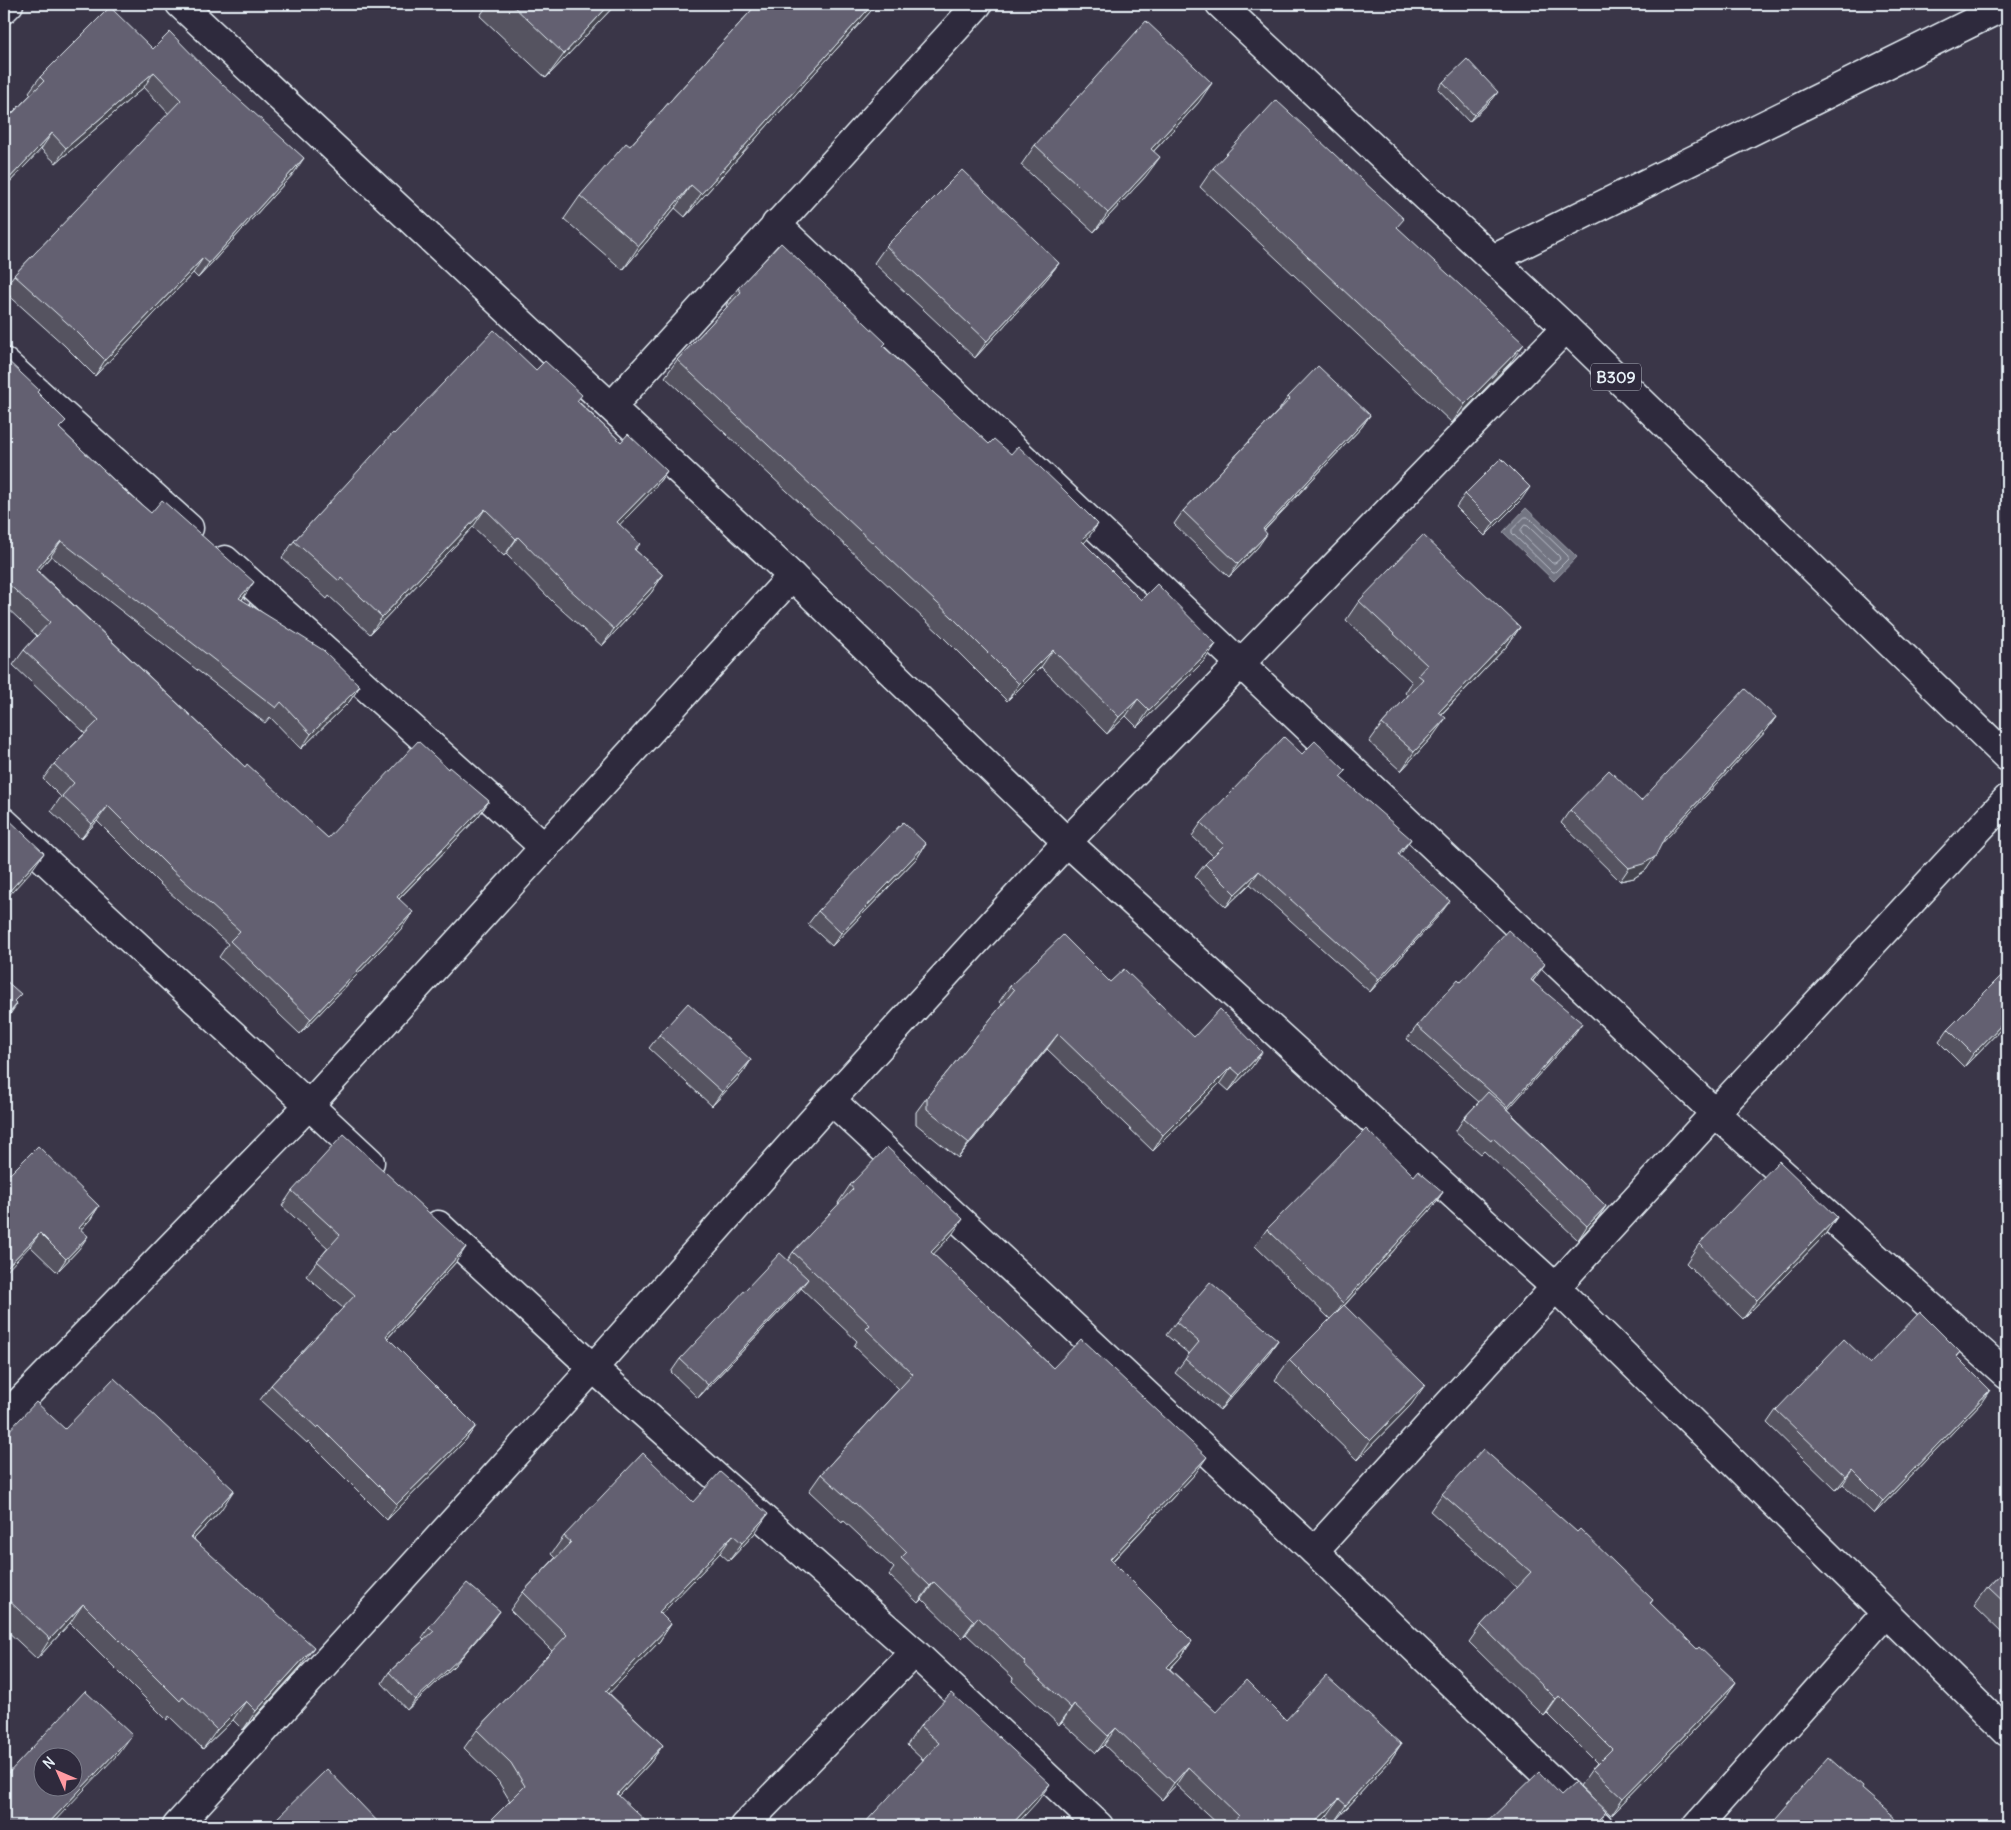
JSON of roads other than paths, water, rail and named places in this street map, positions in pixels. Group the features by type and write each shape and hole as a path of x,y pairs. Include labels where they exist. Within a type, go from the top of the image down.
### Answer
{"street":[{"path":"4,9 9,4"},
{"path":"180,4 792,576 1067,842 1555,1287 2007,1732"},
{"path":"612,406 978,4"},
{"name":"B309","path":"1220,4 1566,328 2007,757"},
{"path":"1493,259 2007,5"},
{"path":"776,224 1715,1113 2007,1375"},
{"path":"177,1826 593,1368 831,1100 1067,842 1566,328"},
{"path":"4,362 545,848"},
{"path":"4,1418 309,1105 792,576"},
{"path":"1314,1551 1715,1113 2007,799"},
{"path":"4,822 385,1176"},
{"path":"831,1100 1314,1551 1599,1826"},
{"path":"421,1209 593,1368 914,1652 1099,1826"},
{"path":"1697,1826 1886,1613"},
{"path":"744,1826 914,1652"}],"water":[{"path":"1526,508 1577,557 1554,581 1503,532"}]}
